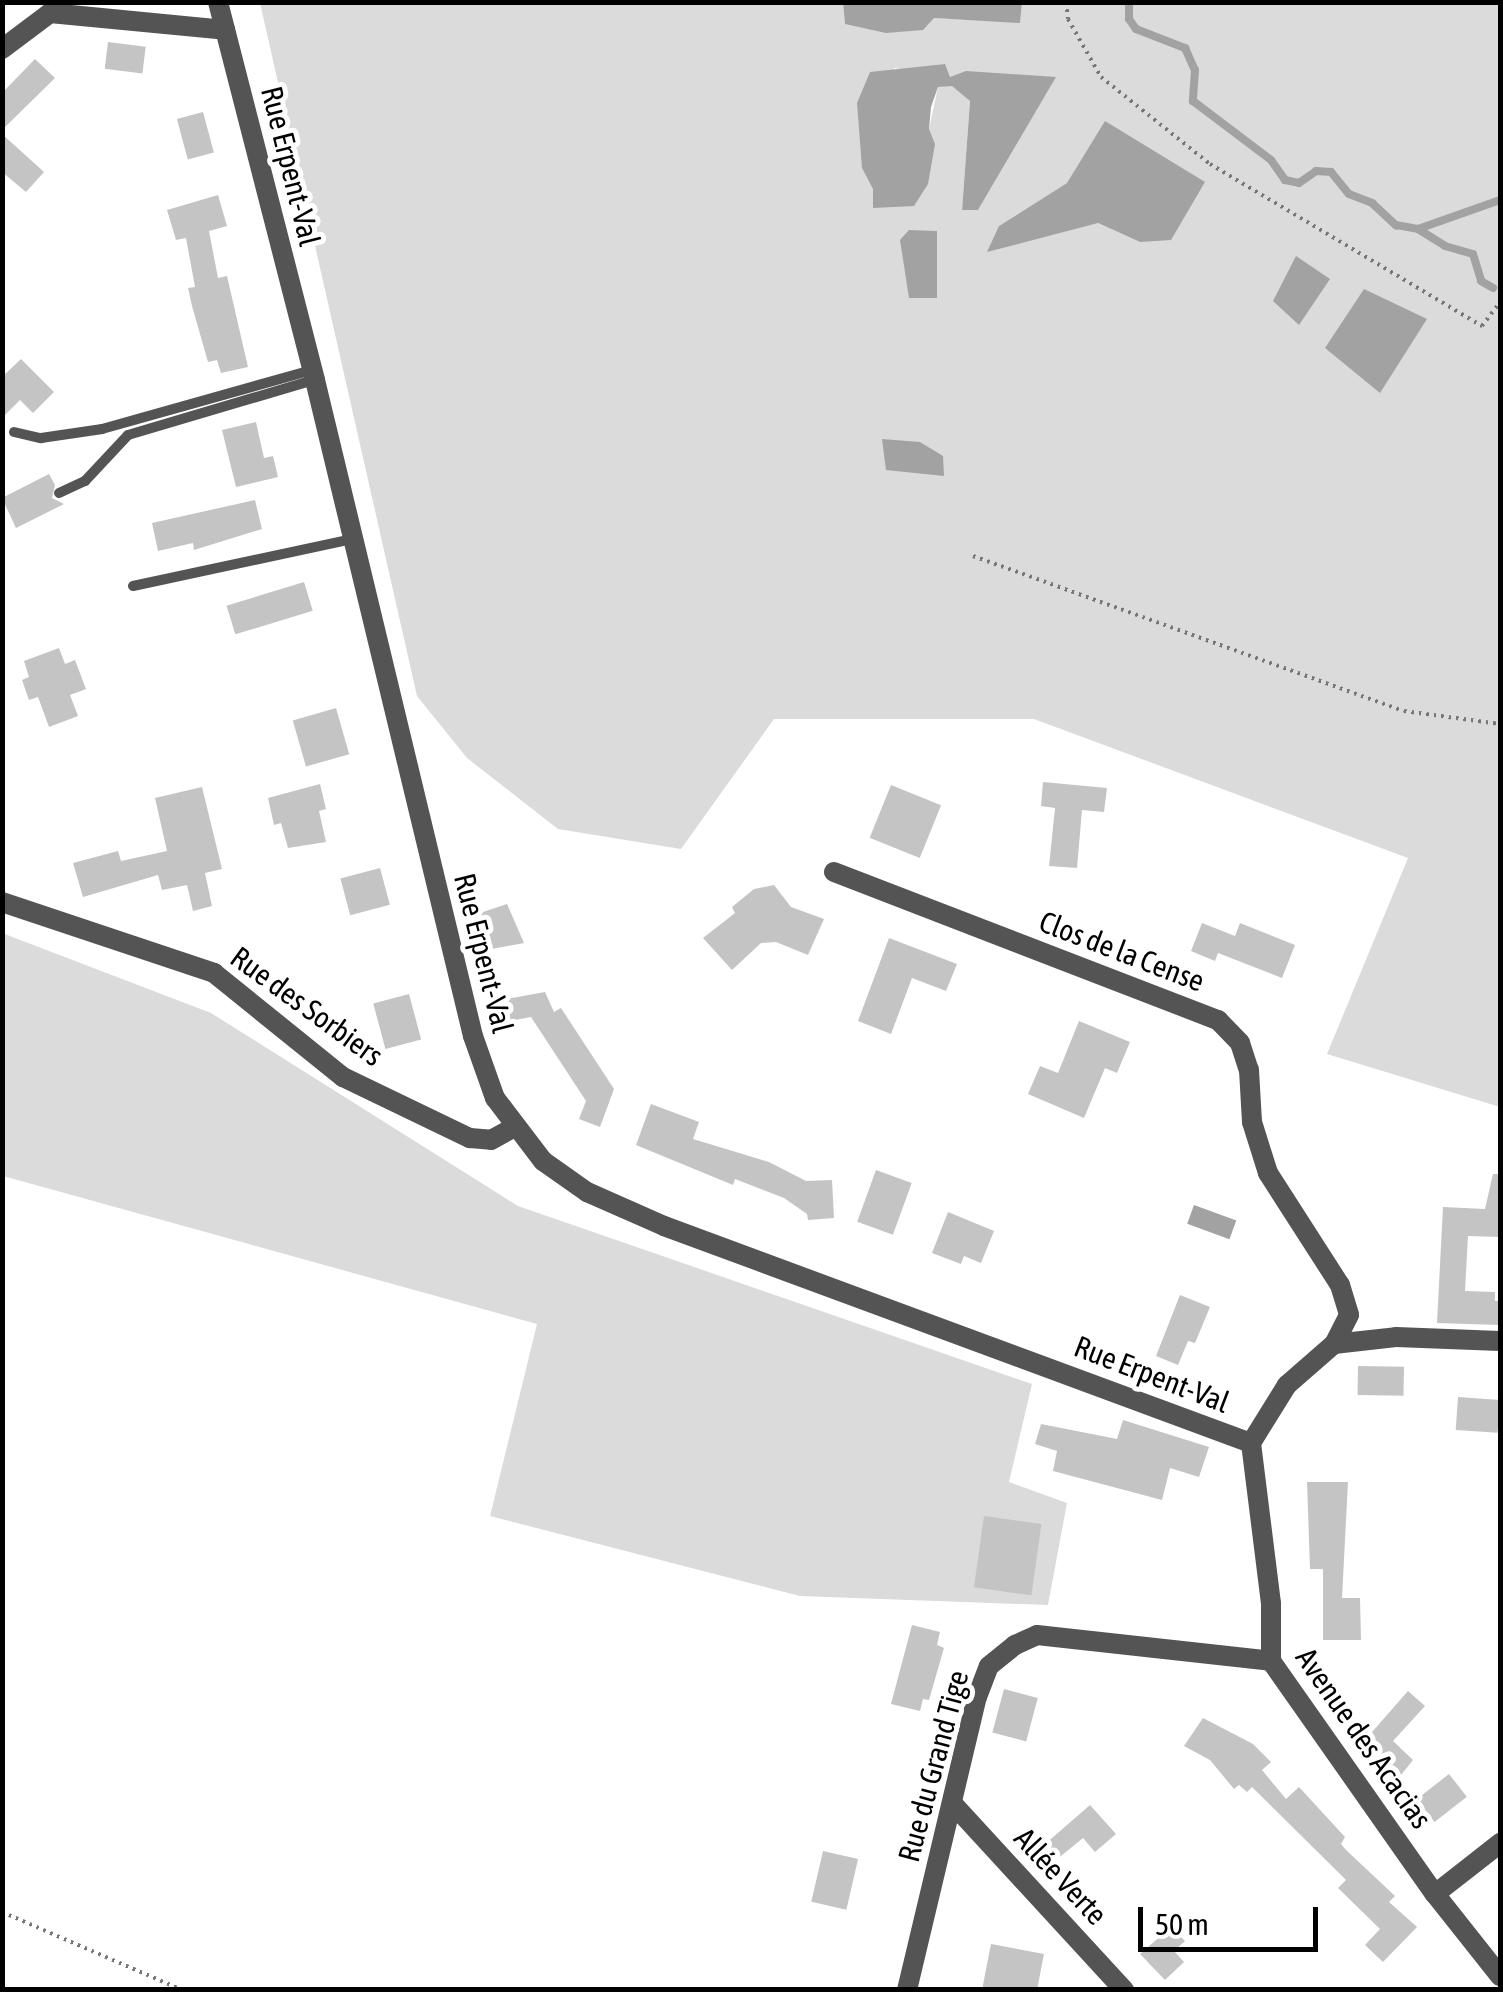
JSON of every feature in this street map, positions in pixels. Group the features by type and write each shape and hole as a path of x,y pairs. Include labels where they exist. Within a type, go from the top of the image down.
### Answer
{"street":[{"name":"Rue Erpent-Val","path":"218,2 314,375 473,1036 490,1086 514,1126 542,1161 586,1192 664,1226 1251,1443"},
{"path":"2,49 50,13 225,30"},
{"name":"Clos de la Cense","path":"834,872 1218,1020 1240,1043 1249,1070 1252,1122 1268,1173 1340,1285 1349,1315 1334,1344"},
{"name":"Rue des Sorbiers","path":"2,902 214,973 343,1077 470,1138 492,1140 514,1126"},
{"path":"1251,1443 1287,1385 1334,1344 1396,1337 1500,1341"},
{"name":"Avenue des Acacias","path":"1251,1443 1271,1603 1271,1661 1435,1894 1500,1976"},
{"name":"Rue du Grand Tige","path":"907,1990 977,1697 989,1666 1015,1644 1038,1635 1075,1636 1184,1654 1271,1661"},
{"name":"Allée Verte","path":"953,1804 1124,1990"},
{"path":"1435,1894 1500,1843"}],"lane":[{"path":"14,432 42,438 102,429 314,375"},
{"path":"59,494 85,481 128,435 314,375"},
{"path":"132,586 354,539"}],"path":[{"path":"1066,2 1068,19 1100,77 1210,164 1482,326 1500,302"},
{"path":"974,556 1404,711 1500,724"},
{"path":"2,1912 182,1990"}],"shaded area":[{"path":"843,2 845,24 934,18 1020,22 1022,3 1500,3 1500,1107 1327,1054 1408,858 1034,719 774,719 681,849 558,829 467,758 417,696 260,3","holes":["944,64 950,77 1055,78 978,210 962,210 970,100 953,85 938,87 929,129 874,208 873,189 894,68 915,71","1067,183 1140,242 1098,223 999,226"]},
{"path":"843,2 1022,3 1020,23 934,18 923,30 886,33 845,24"},
{"path":"945,64 950,77 966,71 1056,77 978,210 962,210 970,101 952,86 938,87 931,107 929,129 935,144 928,184 914,206 873,208 873,189 862,168 857,103 870,72"},
{"path":"1105,121 1205,182 1171,240 1140,242 1098,223 987,252 999,226 1067,183"},
{"path":"909,230 937,231 937,298 909,298 900,240"},
{"path":"1296,256 1330,279 1299,325 1273,301"},
{"path":"1364,289 1427,319 1380,393 1325,348"},
{"path":"882,439 920,442 943,456 944,476 886,470"},
{"path":"2,933 211,1013 518,1206 1032,1384 1009,1482 1067,1503 1048,1605 800,1596 490,1516 537,1324 3,1176"},
{"path":"1194,1205 1236,1220 1229,1239 1187,1224"}],"building":[{"path":"108,42 146,47 142,73 105,69"},
{"path":"35,59 55,78 2,130 2,93"},
{"path":"203,112 214,153 188,160 177,119"},
{"path":"2,134 44,172 26,192 2,172"},
{"path":"218,195 227,226 209,231 218,278 227,276 248,367 221,373 217,360 208,362 192,306 188,288 195,287 186,238 176,240 167,210"},
{"path":"21,359 54,392 33,413 20,400 2,418 2,377"},
{"path":"256,422 264,458 273,456 278,477 236,487 222,430"},
{"path":"49,474 55,485 52,498 64,504 16,528 2,498"},
{"path":"255,500 262,529 194,550 193,543 158,551 152,523"},
{"path":"304,582 313,611 235,634 227,606"},
{"path":"59,648 65,664 75,660 86,689 70,695 78,716 49,727 38,697 29,700 22,680 29,677 24,661"},
{"path":"336,708 349,754 306,767 293,720"},
{"path":"1043,782 1107,788 1104,812 1082,810 1077,868 1049,866 1055,808 1041,806"},
{"path":"320,784 326,809 319,811 326,842 288,848 281,823 274,825 268,798"},
{"path":"891,785 941,805 920,858 870,838"},
{"path":"202,787 222,869 205,873 212,906 193,911 187,885 162,890 158,875 83,897 73,863 118,851 121,861 167,851 155,798"},
{"path":"380,868 390,905 350,915 340,879"},
{"path":"774,885 791,907 824,919 808,955 776,942 761,943 732,970 703,938 735,913 732,907 754,889"},
{"path":"507,904 524,943 481,951 474,915"},
{"path":"1202,923 1235,936 1240,923 1295,945 1282,978 1218,953 1215,961 1191,951"},
{"path":"889,938 957,964 946,991 912,978 891,1034 858,1021"},
{"path":"545,992 554,1012 561,1008 614,1089 600,1127 579,1119 586,1101 531,1017 510,1021 506,999"},
{"path":"409,994 421,1039 385,1049 373,1004"},
{"path":"1079,1021 1130,1042 1117,1073 1105,1068 1084,1118 1028,1094 1040,1066 1058,1073"},
{"path":"651,1104 699,1122 693,1139 769,1162 806,1181 832,1180 834,1218 808,1220 807,1214 784,1198 735,1179 733,1185 636,1145"},
{"path":"876,1170 912,1183 893,1235 857,1222"},
{"path":"1493,1174 1500,1174 1500,1237 1468,1236 1465,1291 1495,1292 1495,1301 1500,1301 1500,1325 1437,1323 1443,1207 1485,1209"},
{"path":"948,1212 994,1231 981,1263 964,1256 961,1264 932,1253"},
{"path":"1180,1295 1210,1307 1195,1343 1188,1341 1178,1365 1156,1356"},
{"path":"1358,1366 1404,1367 1403,1396 1357,1395"},
{"path":"1458,1397 1500,1400 1498,1433 1456,1430"},
{"path":"1123,1420 1209,1447 1199,1477 1170,1468 1162,1500 1053,1471 1057,1451 1035,1444 1041,1424 1117,1439"},
{"path":"1307,1482 1348,1482 1342,1598 1360,1598 1361,1640 1323,1640 1323,1569 1310,1569"},
{"path":"984,1516 1041,1524 1031,1595 974,1587"},
{"path":"912,1625 940,1632 937,1645 944,1648 929,1700 923,1699 920,1711 891,1704"},
{"path":"1004,1689 1038,1698 1026,1742 992,1732"},
{"path":"1408,1691 1425,1706 1393,1741 1413,1760 1401,1775 1365,1740"},
{"path":"1203,1718 1253,1744 1271,1762 1262,1770 1286,1799 1299,1787 1345,1837 1341,1844 1346,1850 1395,1896 1389,1902 1417,1927 1383,1962 1365,1945 1380,1929 1338,1888 1346,1880 1252,1787 1247,1792 1239,1785 1234,1789 1210,1760 1184,1746"},
{"path":"1449,1774 1467,1797 1435,1822 1417,1799"},
{"path":"1090,1805 1116,1834 1095,1852 1083,1838 1056,1860 1044,1845"},
{"path":"823,1851 858,1859 846,1910 811,1902"},
{"path":"1171,1927 1185,1941 1174,1951 1184,1962 1165,1980 1140,1954"},
{"path":"991,1944 1044,1954 1037,1990 982,1990"}],"waterway":[{"path":"1129,2 1129,19 1136,29 1185,48 1195,70 1193,101 1271,160 1285,180 1299,183 1316,171 1331,172 1349,194 1372,203 1396,225 1418,229 1445,246 1473,254 1481,281 1493,288"},
{"path":"1418,229 1500,200"}]}
